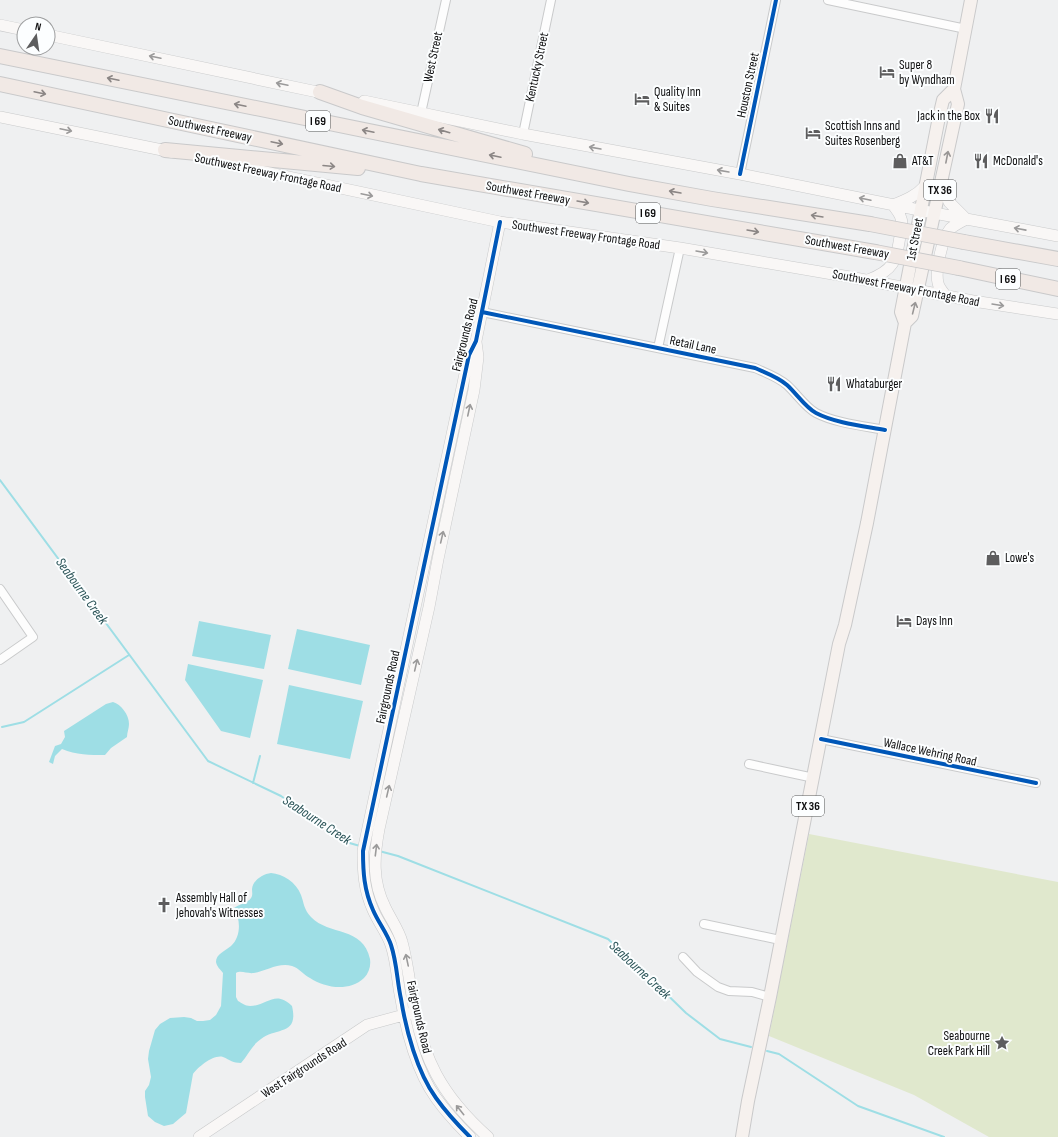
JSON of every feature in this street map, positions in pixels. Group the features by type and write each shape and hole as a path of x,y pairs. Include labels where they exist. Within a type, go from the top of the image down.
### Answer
{"highway":[{"name":"Southwest Freeway","path":"4,56 629,184 712,199 870,224 1058,259"},
{"name":"Southwest Freeway","path":"1,84 421,174 875,252 1058,289"},
{"path":"320,92 362,108 629,184"},
{"path":"165,150 421,174"}],"main road":[{"name":"1st Street","path":"905,323 912,316 958,104 954,89 972,0"},
{"path":"0,32 5,26 16,28"},
{"path":"56,37 523,134 740,174 921,210 934,214 1058,236"},
{"name":"1st Street","path":"821,739 839,644 845,625 885,430 905,323 901,312 932,148 943,100 954,89"},
{"name":"Southwest Freeway Frontage Road","path":"0,117 165,150 395,201 500,222 680,248 868,280 946,296 1058,314"},
{"path":"941,185 949,202 966,219"},
{"path":"893,205 911,198 925,186"},
{"path":"868,280 887,272 894,264 902,218 893,205"},
{"path":"946,296 938,285 937,278 943,246 947,234 951,228 966,219"},
{"name":"Fairgrounds Road","path":"470,1137 436,1098 424,1078 407,1031 397,970 390,943 373,910 365,890 363,851 469,355 476,341 500,222"},
{"name":"Fairgrounds Road","path":"476,341 478,357 474,390 429,607 379,829 375,852 375,871 377,887 381,899 401,939 408,968 415,1013 423,1045 435,1075 444,1090 462,1113 488,1137"},
{"name":"TX 36","path":"742,1137 821,739"},
{"name":"West Fairgrounds Road","path":"199,1137 367,1025 415,1013"}],"street":[{"name":"West Street","path":"421,113 446,0"},
{"name":"Kentucky Street","path":"523,134 551,0"},
{"name":"Houston Street","path":"740,174 776,0"},
{"path":"828,0 966,29"},
{"path":"658,348 680,248"},
{"name":"Retail Lane","path":"482,312 761,371 776,377 786,384 814,412 825,417 885,430"},
{"path":"0,590 33,637 0,660"},
{"name":"Wallace Wehring Road","path":"821,739 1036,783"},
{"path":"749,764 814,778"},
{"path":"704,924 780,940"},
{"path":"683,957 697,972 718,987 729,991 752,992 770,997"}],"green space":[{"path":"809,834 1058,882 1058,1137 989,1137 914,1095 769,1036"}],"water":[{"path":"199,621 271,635 264,669 192,656"},
{"path":"297,629 370,645 361,685 288,669"},
{"path":"188,664 263,680 250,738 221,731 185,680"},
{"path":"289,685 363,701 350,759 277,744"},
{"path":"113,702 122,707 128,717 129,724 127,737 111,748 105,755 78,754 62,749 55,756 53,764 49,762 55,746 61,744 65,737 64,731 106,704"},
{"path":"271,873 284,877 296,886 299,890 307,912 318,923 353,936 360,941 366,948 370,959 370,967 368,972 364,978 358,982 344,987 323,984 308,977 297,968 287,965 277,966 254,973 236,973 236,997 238,1001 250,1006 271,1000 281,999 292,1006 292,1022 285,1029 267,1035 258,1041 241,1063 234,1062 223,1057 215,1057 202,1065 193,1074 186,1113 173,1124 164,1126 155,1122 148,1116 145,1097 145,1091 149,1085 151,1077 148,1059 155,1030 160,1024 170,1018 184,1017 197,1021 203,1021 210,1020 216,1015 221,1006 223,973 217,965 216,959 231,946 237,938 239,923 234,908 251,898 252,889 256,880"}],"waterway":[{"name":"Seabourne Creek","path":"0,480 208,761 281,796 346,842 360,846"},
{"path":"2,727 24,722 129,655"},
{"path":"253,783 260,756"},
{"name":"Seabourne Creek","path":"379,851 398,856 608,939 686,1013 720,1039 751,1047"},
{"name":"Seabourne Creek","path":"767,1051 779,1054 858,1106 944,1137"}],"cycle path":[{"path":"740,174 776,0"},
{"path":"470,1137 452,1118 429,1088 413,1050 406,1024 395,958 387,936 370,903 366,888 363,851 469,355 476,341 500,222"},
{"path":"482,312 755,368 772,375 783,382 812,411 816,413 840,422 885,430"},
{"path":"821,739 1036,783"}],"place":[{"name":"Super 8 by Wyndham","path":"887,72"},
{"name":"Quality Inn & Suites","path":"642,99"},
{"name":"Jack in the Box","path":"992,116"},
{"name":"Scottish Inns and Suites Rosenberg","path":"813,133"},
{"name":"AT&T","path":"900,161"},
{"name":"McDonald's","path":"981,161"},
{"name":"Whataburger","path":"834,384"},
{"name":"Lowe's","path":"993,558"},
{"name":"Days Inn","path":"904,621"},
{"name":"Assembly Hall of Jehovah's Witnesses","path":"164,905"},
{"name":"Seabourne Creek Park Hill","path":"1002,1043"}]}
